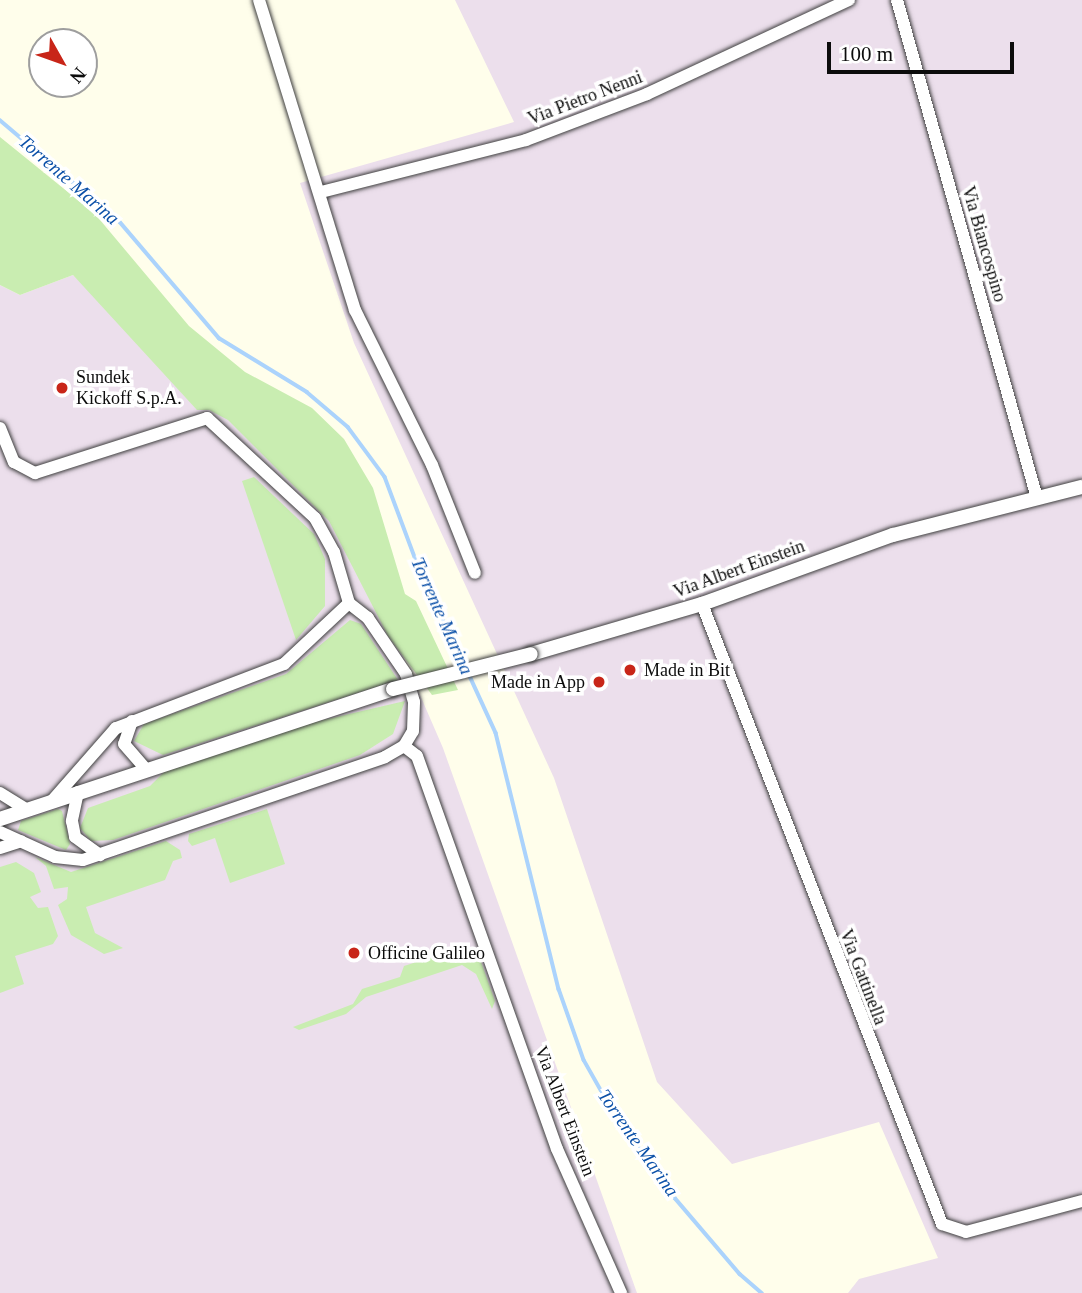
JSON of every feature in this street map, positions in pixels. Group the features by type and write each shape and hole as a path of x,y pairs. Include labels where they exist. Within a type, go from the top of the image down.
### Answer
{"street":[{"path":"259,0 321,192 355,310 432,465 475,573"},
{"name":"Via Pietro Nenni","path":"321,192 526,140 647,94 849,0"},
{"name":"Via Biancospino","path":"897,0 1037,498"},
{"path":"0,428 14,462 35,473 207,418 315,518 334,552 349,603 368,618 405,674 415,717 404,746 385,757 100,855 64,859 0,832"},
{"name":"Via Albert Einstein","path":"0,819 393,690 531,654 702,604 893,535 1082,487"},
{"path":"51,802 111,733 132,720 284,664 349,603"},
{"name":"Via Gattinella","path":"702,604 942,1224 966,1232 1082,1201"},
{"path":"132,720 124,744 146,769"},
{"name":"Via Albert Einstein","path":"404,746 416,756 557,1149 621,1293"},
{"path":"78,792 72,821 75,837 100,855"},
{"path":"2,797 27,810"},
{"path":"0,848 21,841"}],"shaded area":[{"path":"455,0 1082,0 1082,1293 848,1293 859,1279 938,1258 879,1122 732,1164 657,1082 554,778 354,343 300,183 514,122"},
{"path":"73,275 326,510 391,628 443,748 637,1293 0,1293 0,285 20,295"}],"green space":[{"path":"0,137 95,214 189,326 245,372 312,408 344,439 373,488 405,594 416,601 458,690 432,695 388,636 329,521 228,420 209,410 197,410 73,275 20,295 0,285"},
{"path":"254,477 314,534 325,559 325,606 296,640 242,481"},
{"path":"350,620 361,624 398,680 163,755 134,741 144,724 286,674"},
{"path":"405,701 393,734 360,755 113,840 91,841 80,828 88,808 150,786 164,772 306,724"},
{"path":"58,809 62,811 70,844 66,850 18,830 21,821"},
{"path":"267,809 285,864 230,883 215,838 192,846 188,841 189,834"},
{"path":"166,841 180,850 182,858 173,861 165,880 86,907 95,933 123,948 104,954 71,935 58,905 67,899 68,887 54,889 46,866 35,857 71,872"},
{"path":"16,862 34,873 41,892 30,897 38,908 48,907 58,936 53,944 15,956 24,984 0,993 0,867"},
{"path":"463,947 479,956 495,1001 492,1009 476,974 462,965 366,997 346,1014 299,1030 293,1027 353,1004 362,989 400,977 404,966"}],"waterway":[{"name":"Torrente Marina","path":"0,120 120,222 219,338 307,392 348,427 385,477 422,576 466,667"},
{"name":"Torrente Marina","path":"469,674 496,733 559,989 584,1060 614,1113 675,1198 740,1274 762,1293"}],"place":[{"name":"Sundek Kickoff S.p.A.","path":"62,388"},
{"name":"Made in Bit","path":"630,670"},
{"name":"Made in App","path":"599,682"},
{"name":"Officine Galileo","path":"354,953"}]}
